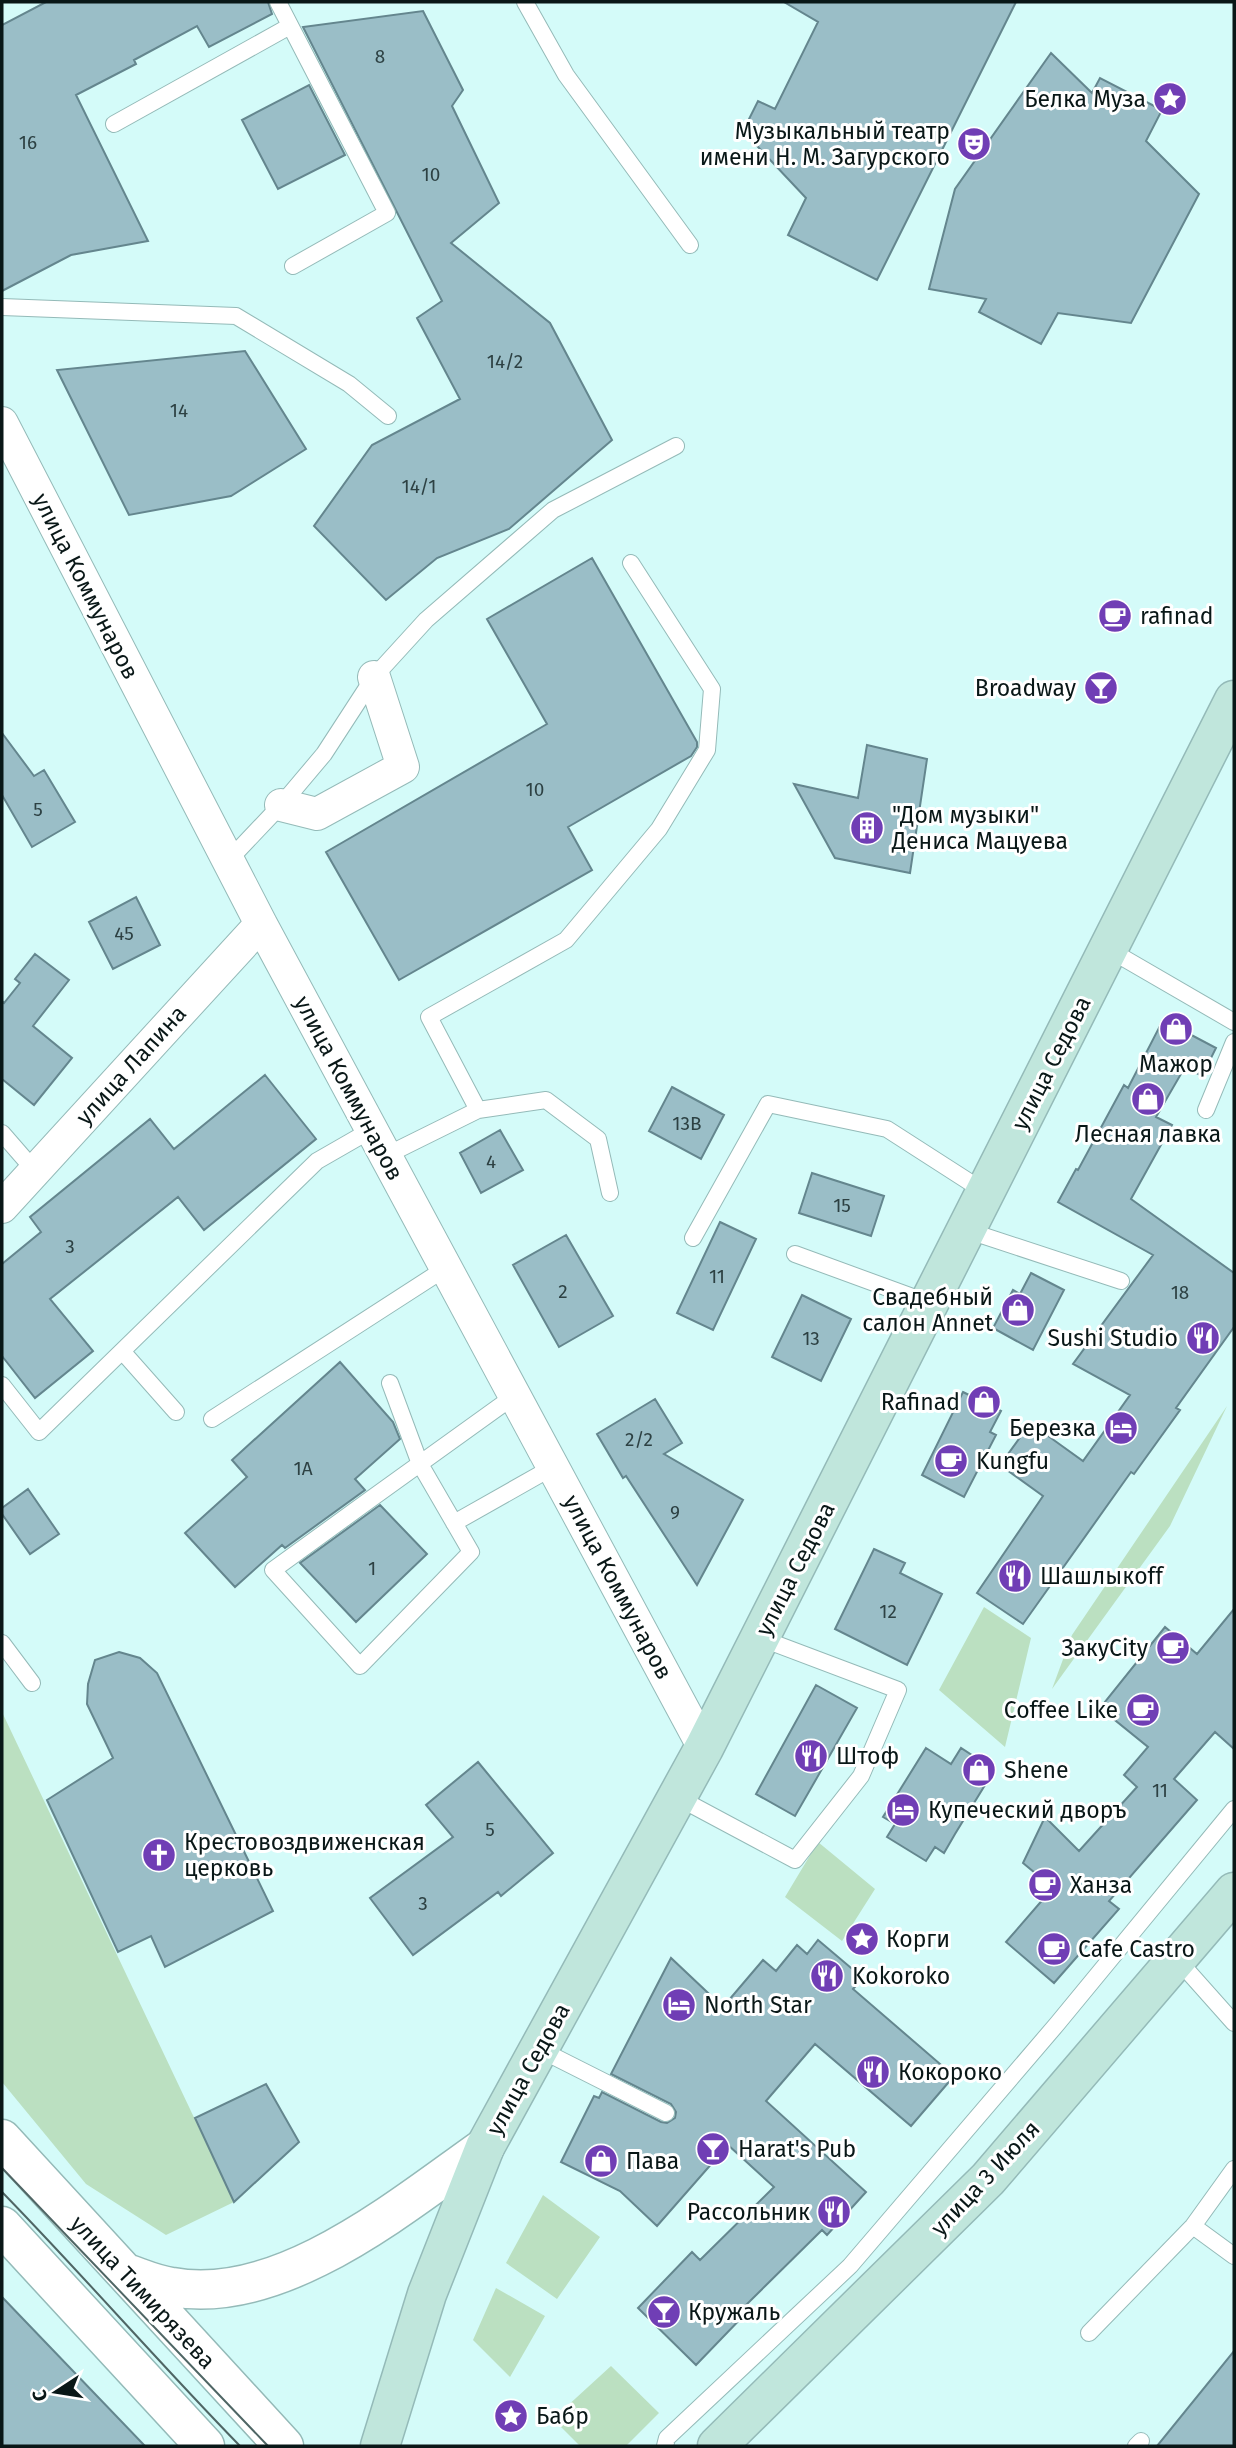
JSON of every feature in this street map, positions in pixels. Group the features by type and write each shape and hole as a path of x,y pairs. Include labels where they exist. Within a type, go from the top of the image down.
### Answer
{"main road":[{"name":"улица Седова","path":"380,2446 426,2294 485,2147 704,1748 1234,700"},
{"name":"улица 3 Июля","path":"717,2446 988,2179 1234,1892"}],"street":[{"name":"улица Коммунаров","path":"2,424 261,924 704,1748"},
{"path":"281,805 317,814 403,767 374,677"},
{"name":"улица Лапина","path":"2,1207 261,924"},
{"name":"улица Тимирязева","path":"2,2139 284,2446"},
{"path":"125,2272 171,2287 201,2290 240,2287 269,2279 378,2222 485,2147"},
{"path":"2,2226 205,2446"}],"lane":[{"path":"278,2 387,214 293,266"},
{"path":"524,2 566,75 690,245"},
{"path":"114,124 290,26"},
{"path":"2,307 236,316 349,384 388,416"},
{"path":"228,861 324,754 374,677 426,620 553,510 676,446"},
{"path":"478,1110 429,1017 566,940 659,829 707,750 712,690 631,563"},
{"path":"1108,949 1234,1022"},
{"path":"1206,1110 1234,1042"},
{"path":"2,1385 39,1432 317,1161 478,1110 547,1100 598,1139 610,1193"},
{"path":"693,1238 768,1104 887,1129 985,1192"},
{"path":"2,1133 35,1171"},
{"path":"966,1230 1121,1281"},
{"path":"795,1254 929,1303"},
{"path":"212,1419 446,1268"},
{"path":"122,1351 176,1412"},
{"path":"390,1383 420,1464 471,1552 360,1666 273,1570 420,1464 514,1396"},
{"path":"454,1523 553,1467"},
{"path":"677,1797 795,1860 862,1776 898,1690 760,1638"},
{"path":"2,1643 33,1683"},
{"path":"665,2446 667,2438 850,2266 1057,2024 1234,1809"},
{"path":"1177,1959 1234,2024"},
{"path":"539,2049 666,2113"},
{"path":"1089,2333 1193,2226 1234,2169"},
{"path":"1193,2226 1234,2256"}],"green space":[{"path":"1227,1406 1170,1526 1052,1689 1072,1635"},
{"path":"984,1607 1031,1638 1005,1747 939,1690"},
{"path":"2,1712 234,2202 166,2235 86,2184 2,2082"},
{"path":"818,1842 875,1889 842,1941 785,1897"},
{"path":"543,2195 600,2237 557,2299 506,2263"},
{"path":"496,2288 545,2316 510,2377 473,2340"},
{"path":"611,2366 659,2413 626,2446 580,2446 553,2419"}],"building":[{"path":"46,2 268,2 272,14 209,47 197,26 134,60 136,64 76,95 148,241 71,255 2,291 2,25"},
{"path":"784,2 1016,2 877,280 788,235 806,198 743,131 758,101 775,109 818,22"},
{"path":"423,11 463,90 452,106 499,203 451,243 550,323 612,440 509,529 437,558 386,600 314,526 372,445 460,399 417,318 442,301 303,27"},
{"path":"1051,53 1092,93 1100,78 1162,110 1146,141 1199,194 1131,323 1058,313 1041,344 979,312 986,299 929,289 955,189"},
{"path":"309,85 345,155 278,189 242,120"},
{"path":"245,351 306,449 231,496 129,515 57,370"},
{"path":"592,558 697,742 697,747 691,756 568,827 592,870 399,980 326,852 547,724 487,619"},
{"path":"2,733 34,776 44,770 75,822 32,847 2,795"},
{"name":"\"Дом музыки\" Дениса Мацуева","path":"867,745 927,759 910,873 835,858 794,784 858,798"},
{"path":"136,897 160,945 113,969 89,922"},
{"path":"35,954 69,980 33,1026 72,1058 34,1105 2,1079 2,1001 4,1003 20,983 15,979"},
{"path":"1163,1020 1216,1048 1202,1076 1185,1067 1156,1117 1172,1125 1131,1199 1234,1273 1234,1327 1176,1408 1180,1410 1134,1474 1131,1472 1023,1624 977,1593 1043,1496 1000,1465 1029,1425 1083,1461 1130,1395 1073,1364 1153,1255 1058,1202 1124,1085 1128,1088"},
{"path":"265,1075 316,1139 204,1230 178,1197 50,1299 93,1351 35,1398 2,1356 2,1264 41,1232 30,1217 150,1119 174,1149"},
{"path":"672,1087 724,1115 701,1159 649,1131"},
{"path":"500,1130 523,1170 481,1193 460,1153"},
{"path":"812,1173 884,1196 871,1236 799,1213"},
{"path":"720,1222 756,1239 713,1330 677,1313"},
{"path":"566,1235 613,1316 559,1347 513,1265"},
{"path":"1031,1273 1064,1290 1033,1350 993,1328 1013,1290 1020,1294"},
{"path":"802,1295 851,1319 821,1381 772,1357"},
{"path":"340,1362 393,1422 400,1439 355,1479 365,1490 285,1548 282,1545 235,1587 185,1533 247,1477 232,1460"},
{"path":"963,1392 1001,1411 990,1432 996,1435 964,1497 922,1475"},
{"path":"655,1399 682,1443 664,1454 743,1500 697,1585 626,1476 623,1478 597,1434"},
{"path":"28,1489 59,1534 30,1554 2,1514 2,1508"},
{"path":"380,1505 427,1554 356,1622 300,1563"},
{"path":"874,1549 905,1563 900,1573 942,1594 907,1665 835,1629"},
{"path":"1234,1609 1234,1749 1215,1732 1174,1779 1197,1800 1109,1901 1119,1909 1054,1983 1006,1942 1045,1897 1034,1887 1041,1878 1023,1863 1045,1817 1079,1851 1137,1787 1124,1775 1148,1747 1100,1708 1165,1627 1197,1654"},
{"name":"Крестовоздвиженская церковь","path":"119,1652 140,1658 157,1673 273,1911 165,1967 151,1936 118,1952 47,1800 113,1758 87,1704 88,1684 95,1660"},
{"path":"816,1685 857,1708 795,1816 756,1794"},
{"path":"926,1748 951,1764 961,1748 987,1765 977,1780 985,1785 944,1853 935,1847 926,1861 887,1837 895,1824 883,1817"},
{"path":"478,1762 553,1853 501,1896 498,1892 413,1955 370,1898 453,1837 426,1805"},
{"path":"818,1940 863,1978 853,1989 954,2076 911,2126 815,2044 766,2101 866,2192 827,2235 822,2230 746,2305 750,2309 696,2365 638,2308 692,2252 700,2260 774,2187 728,2145 657,2226 620,2191 561,2162 594,2096 599,2098 602,2092 661,2122 667,2123 675,2118 676,2112 671,2104 611,2074 671,1958 723,2007 763,1960 776,1971 797,1945 807,1954"},
{"path":"266,2084 299,2142 234,2202 195,2118"},
{"path":"2,2297 145,2446 2,2446"},
{"path":"1234,2351 1234,2446 1157,2446"}],"tram line":[{"path":"2,2168 268,2446"},
{"path":"2,2192 240,2446"}],"place":[{"name":"Белка Муза","path":"1170,99"},
{"name":"Музыкальный театр имени Н. М. Загурского","path":"974,144"},
{"name":"rafinad","path":"1115,616"},
{"name":"Broadway","path":"1101,688"},
{"name":"\"Дом музыки\" Дениса Мацуева","path":"867,828"},
{"name":"Мажор","path":"1176,1029"},
{"name":"Лесная лавка","path":"1148,1099"},
{"name":"Свадебный салон Annet","path":"1018,1310"},
{"name":"Sushi Studio","path":"1203,1338"},
{"name":"Rafinad","path":"984,1402"},
{"name":"Березка","path":"1121,1428"},
{"name":"Kungfu","path":"951,1461"},
{"name":"Шашлыкoff","path":"1015,1576"},
{"name":"ЗакуCity","path":"1173,1648"},
{"name":"Coffee Like","path":"1143,1710"},
{"name":"Штоф","path":"811,1756"},
{"name":"Shene","path":"979,1770"},
{"name":"Купеческий дворъ","path":"903,1810"},
{"name":"Крестовоздвиженская церковь","path":"159,1855"},
{"name":"Ханза","path":"1045,1885"},
{"name":"Корги","path":"862,1939"},
{"name":"Cafe Castro","path":"1054,1949"},
{"name":"Kokoroko","path":"827,1976"},
{"name":"North Star","path":"679,2005"},
{"name":"Кокороко","path":"873,2072"},
{"name":"Harat's Pub","path":"713,2149"},
{"name":"Пава","path":"601,2161"},
{"name":"Рассольник","path":"834,2212"},
{"name":"Кружаль","path":"664,2312"},
{"name":"Бабр","path":"511,2416"}]}
